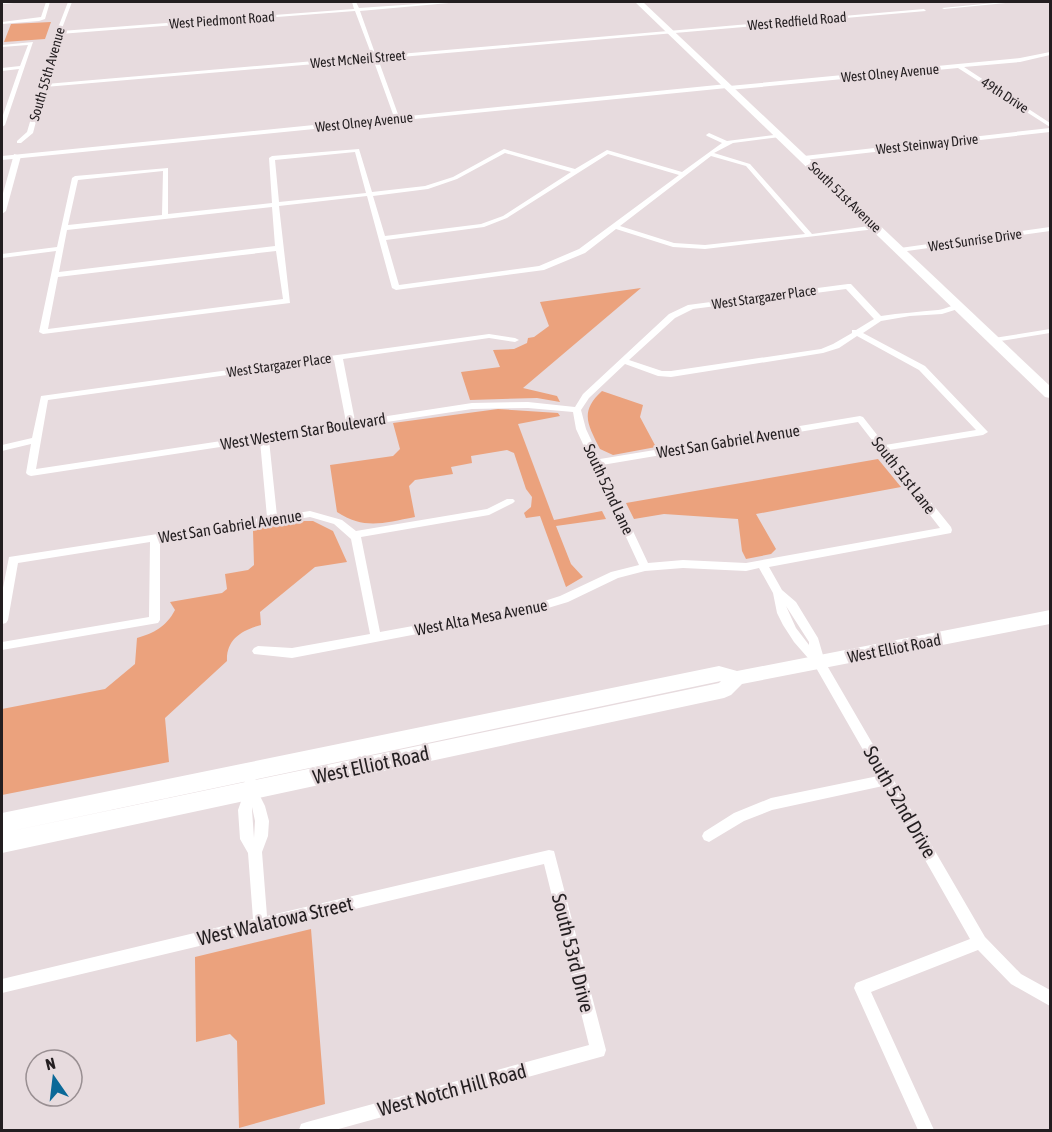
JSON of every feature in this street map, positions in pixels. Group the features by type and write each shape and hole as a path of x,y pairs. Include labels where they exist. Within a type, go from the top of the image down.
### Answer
{"main road":[{"name":"South 51st Avenue","path":"639,2 1050,394"},
{"name":"West Elliot Road","path":"2,823 250,781 724,690 737,678 1050,616"},
{"name":"West Elliot Road","path":"2,843 250,781"}],"street":[{"path":"2,3 23,2"},
{"path":"2,23 39,20 43,18 48,2"},
{"name":"South 55th Avenue","path":"19,142 30,133 58,33 70,2"},
{"path":"354,2 397,118"},
{"name":"West Piedmont Road","path":"58,33 458,2"},
{"path":"944,8 1014,2"},
{"name":"West Redfield Road","path":"671,32 924,10"},
{"name":"West McNeil Street","path":"44,86 671,32"},
{"path":"2,46 31,43 2,125"},
{"name":"West Olney Avenue","path":"2,158 397,118 1020,60 1050,54"},
{"name":"49th Drive","path":"959,66 1050,124"},
{"path":"2,69 23,67"},
{"path":"2,95 14,94"},
{"name":"West Steinway Drive","path":"804,158 1050,130"},
{"path":"709,135 727,143"},
{"path":"165,216 166,169 75,178 58,249 43,332 287,301 279,248 272,158 357,150 396,288 541,268 582,251 727,143 780,135"},
{"path":"63,228 426,188 454,178 504,151 578,172"},
{"path":"382,238 482,226 505,217 607,152 683,174"},
{"path":"710,154 748,165 810,236"},
{"path":"2,211 17,156"},
{"path":"614,226 673,244 705,246 876,227"},
{"name":"West Sunrise Drive","path":"900,250 1050,230"},
{"path":"55,275 279,248"},
{"path":"2,256 58,249"},
{"name":"West Stargazer Place","path":"577,410 586,396 678,312 691,307 848,286 879,319"},
{"path":"624,361 661,374 671,374 823,351 836,346 879,319 946,312 958,306"},
{"path":"855,332 922,368 983,432 883,448"},
{"path":"994,340 1050,332"},
{"name":"West Stargazer Place","path":"37,440 44,398 489,336 514,340"},
{"path":"338,357 351,423"},
{"name":"West Western Star Boulevard","path":"37,440 31,473 472,405 511,404 577,410"},
{"name":"South 52nd Lane","path":"577,410 578,419 597,463 645,567"},
{"name":"West San Gabriel Avenue","path":"597,463 860,419"},
{"name":"South 51st Lane","path":"860,419 947,530"},
{"path":"264,437 272,519"},
{"path":"2,441 37,440"},
{"path":"2,448 37,440"},
{"path":"376,638 359,549 354,535 489,512 510,501"},
{"name":"West San Gabriel Avenue","path":"2,620 13,560 303,514 317,515 338,522 354,535"},
{"name":"West Alta Mesa Avenue","path":"258,651 292,653 538,607 564,599 615,575 645,567 683,564 734,567 762,564 947,530"},
{"path":"2,646 154,620 155,537"},
{"name":"South 52nd Drive","path":"762,564 778,593 779,607 801,644 819,663 980,942 1016,980 1050,998"},
{"path":"710,836 739,817 771,804 887,780"},
{"path":"250,781 245,810 247,839 255,852 260,924"},
{"name":"West Walatowa Street","path":"2,986 549,856"},
{"name":"South 53rd Drive","path":"549,856 598,1050"},
{"path":"926,1131 861,988 980,942"},
{"name":"West Notch Hill Road","path":"307,1131 598,1050"}],"shaded area":[{"path":"51,22 45,39 4,42 11,24"},
{"path":"641,288 523,388 557,396 560,402 537,398 470,400 461,372 500,367 493,350 514,349 527,343 528,338 534,337 549,326 540,302"},
{"path":"602,391 643,405 640,417 656,447 613,455 600,449 589,426 588,412"},
{"path":"498,409 558,413 560,416 518,424 554,520 602,511 606,519 556,526 571,564 583,577 566,587 540,516 526,518 524,513 531,507 532,497 526,489 514,453 507,450 471,456 472,463 451,467 453,474 415,480 409,486 415,517 374,524 356,521 337,512 330,465 393,456 400,449 393,423"},
{"path":"878,459 901,487 756,514 776,549 771,554 746,559 742,551 738,519 664,514 634,519 626,503"},
{"path":"313,521 333,531 347,562 315,567 260,612 261,625 236,637 229,647 227,661 165,718 169,762 2,795 2,709 105,689 135,664 137,638 149,634 168,621 175,610 170,602 222,593 227,589 225,574 248,570 254,565 253,531 266,526"},
{"path":"311,929 325,1104 239,1128 237,1041 230,1034 196,1042 195,957"}]}
